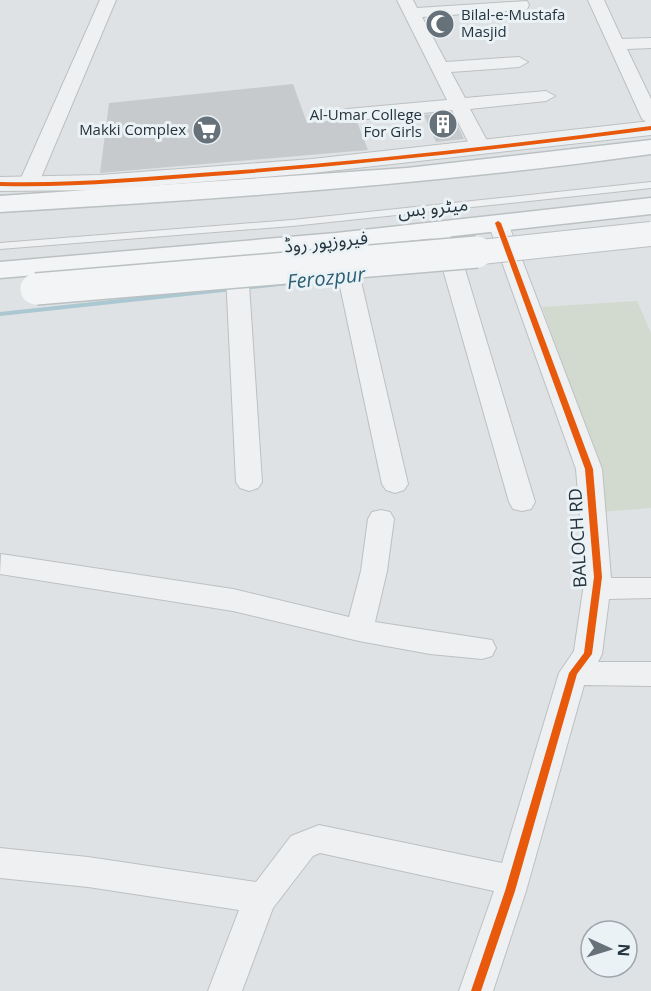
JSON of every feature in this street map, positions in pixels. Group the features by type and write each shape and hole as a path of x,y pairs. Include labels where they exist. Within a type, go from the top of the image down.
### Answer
{"main road":[{"path":"0,204 342,181 592,156 651,147"},
{"path":"0,223 198,212 651,167"},
{"name":"فیروزپور روڈ","path":"0,270 336,241 651,206"},
{"path":"0,292 391,261 651,234"}],"street":[{"path":"28,185 108,0"},
{"path":"596,0 651,119"},
{"path":"481,148 408,7 521,5"},
{"path":"618,44 651,43"},
{"path":"440,68 519,62"},
{"path":"347,115 546,96"},
{"path":"0,184 28,185 254,172 651,128"},
{"name":"BALOCH RD","path":"476,991 512,880 573,673 588,654 596,589 589,469 498,223"},
{"path":"438,230 453,266 522,502"},
{"path":"336,241 349,277 395,484"},
{"path":"236,250 249,482"},
{"path":"359,630 374,571 381,519"},
{"path":"0,564 233,600 359,630 430,643 482,648"},
{"path":"596,589 651,588"},
{"path":"573,673 651,674"},
{"path":"225,991 260,898 267,893 302,846 319,838 512,880"},
{"path":"0,863 88,872 260,898"}],"lane":[{"name":"میٹرو بس","path":"0,246 292,223 651,184"}],"shaded area":[{"path":"637,301 651,333 651,508 600,512 602,475 542,307"}],"building":[{"name":"Makki Complex","path":"293,84 307,123 338,120 357,122 368,150 100,173 109,103"},
{"name":"Al-Umar College For Girls","path":"451,112 464,139 436,142 424,115"}],"waterway":[{"name":"Ferozpur","path":"0,314 287,283"}],"cycle path":[{"path":"0,184 50,185 312,166 482,149 651,128"},
{"path":"476,991 510,891 573,673 588,654 598,577 589,469 498,223"}],"place":[{"name":"Bilal-e-Mustafa Masjid","path":"440,24"},
{"name":"Al-Umar College For Girls","path":"443,124"},
{"name":"Makki Complex","path":"207,130"}]}
